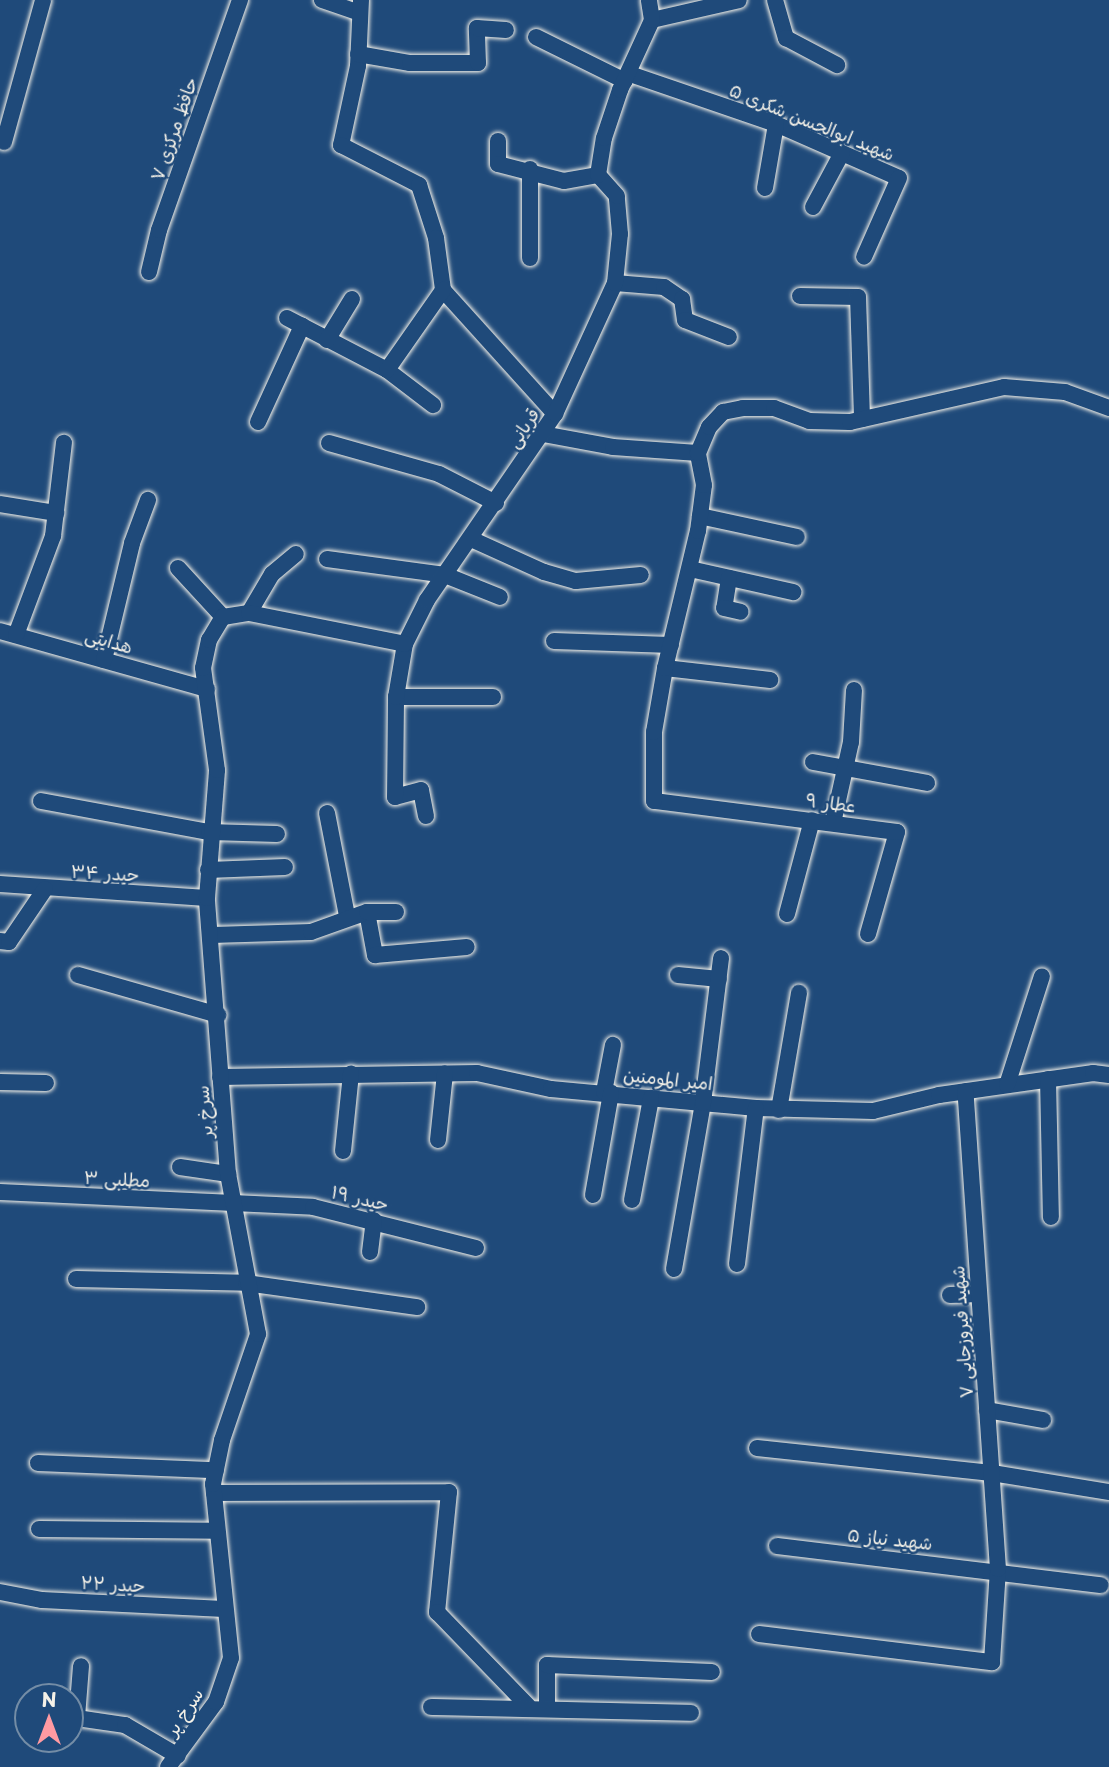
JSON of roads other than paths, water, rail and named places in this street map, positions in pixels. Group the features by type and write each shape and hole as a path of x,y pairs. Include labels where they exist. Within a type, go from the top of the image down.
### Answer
{"street":[{"path":"4,142 43,0"},
{"name":"حافظ مرکزی ۷","path":"149,272 159,230 240,0"},
{"path":"322,0 360,6 358,54 341,145 419,185 436,238 443,290 555,414"},
{"path":"498,141 498,164 530,169 564,181 598,175 604,138 652,20 649,0"},
{"path":"652,20 739,0"},
{"path":"775,0 786,38 837,65"},
{"path":"358,54 410,63 478,63 477,28 506,30"},
{"name":"شهید ابوالحسن شکری ۵","path":"536,37 627,77 776,124 899,178 864,257"},
{"path":"765,188 776,124"},
{"path":"813,207 842,153"},
{"path":"530,169 530,258"},
{"name":"قربانی","path":"426,816 421,790 396,797 396,697 405,644 445,575 555,414 615,283 620,234 617,197 598,175"},
{"path":"615,283 664,287 682,299 685,320 729,337"},
{"path":"387,370 443,290"},
{"path":"800,296 858,297 862,419"},
{"path":"327,340 352,299"},
{"path":"258,422 295,322 387,370 433,405"},
{"path":"770,680 664,668 690,569 700,516 704,485 698,453 709,427 723,412 743,408 774,408 809,421 862,419 1004,387 1065,392 1109,408"},
{"path":"543,434 613,447 698,453"},
{"path":"8,633 53,536 64,443"},
{"path":"329,443 439,474 496,503"},
{"path":"104,660 132,543 148,500"},
{"path":"0,504 56,513"},
{"path":"700,516 797,537"},
{"path":"471,539 544,572 576,581 641,575"},
{"path":"249,613 272,574 296,554"},
{"path":"327,559 445,575 500,597"},
{"path":"178,568 223,617 249,613 405,644"},
{"path":"690,569 793,592"},
{"path":"729,578 724,608 741,612"},
{"name":"سرخ پر","path":"173,1762 216,1702 231,1658 214,1493 216,1470 258,1334 246,1283 228,1174 212,935 207,898 209,832 217,770 204,668 209,640 223,617"},
{"name":"هدایتی","path":"8,633 207,689"},
{"path":"554,641 671,645"},
{"name":"عطار ۹","path":"664,668 654,732 654,800 897,832 868,934"},
{"path":"833,823 845,769 854,690"},
{"path":"396,697 493,697"},
{"path":"813,762 927,783"},
{"path":"41,801 209,832 277,834"},
{"path":"327,813 347,916"},
{"path":"788,914 812,820"},
{"path":"208,870 285,867"},
{"name":"حیدر ۳۴","path":"0,884 207,898"},
{"path":"0,941 9,942 45,889"},
{"path":"367,912 375,955 467,947"},
{"path":"212,935 311,932 347,916 367,912 396,912"},
{"path":"674,1269 704,1103 721,958"},
{"path":"78,975 218,1015"},
{"path":"678,975 719,979"},
{"path":"1007,1085 1042,976"},
{"path":"779,1110 799,993"},
{"path":"593,1195 613,1045"},
{"path":"343,1151 351,1073"},
{"path":"438,1140 445,1073"},
{"name":"امیر المومنین","path":"220,1077 445,1073 756,1108 873,1111 965,1091 1048,1079 1109,1075"},
{"path":"1048,1079 1051,1217"},
{"path":"0,1082 46,1083"},
{"name":"شهید فیروزجایی ۷","path":"759,1634 992,1662 998,1569 965,1091"},
{"path":"632,1200 651,1098"},
{"path":"737,1264 756,1108"},
{"path":"180,1167 228,1174"},
{"name":"مطلبی ۳","path":"0,1192 232,1204"},
{"name":"حیدر ۱۹","path":"232,1204 313,1207 374,1220 476,1248"},
{"path":"370,1252 374,1220"},
{"path":"76,1279 246,1283 417,1307"},
{"path":"950,1295 979,1294"},
{"path":"987,1410 1043,1420"},
{"path":"757,1448 992,1473 1109,1492"},
{"path":"38,1463 216,1470"},
{"path":"214,1493 449,1492 437,1612 528,1706"},
{"path":"39,1529 216,1531"},
{"name":"شهید نیاز ۵","path":"777,1546 998,1569 1101,1586"},
{"name":"حیدر ۲۲","path":"0,1592 42,1600 224,1609"},
{"path":"78,1683 81,1665"},
{"path":"547,1706 547,1665 712,1672"},
{"path":"431,1707 547,1706 691,1713"},
{"path":"84,1719 125,1725 173,1762"}]}
